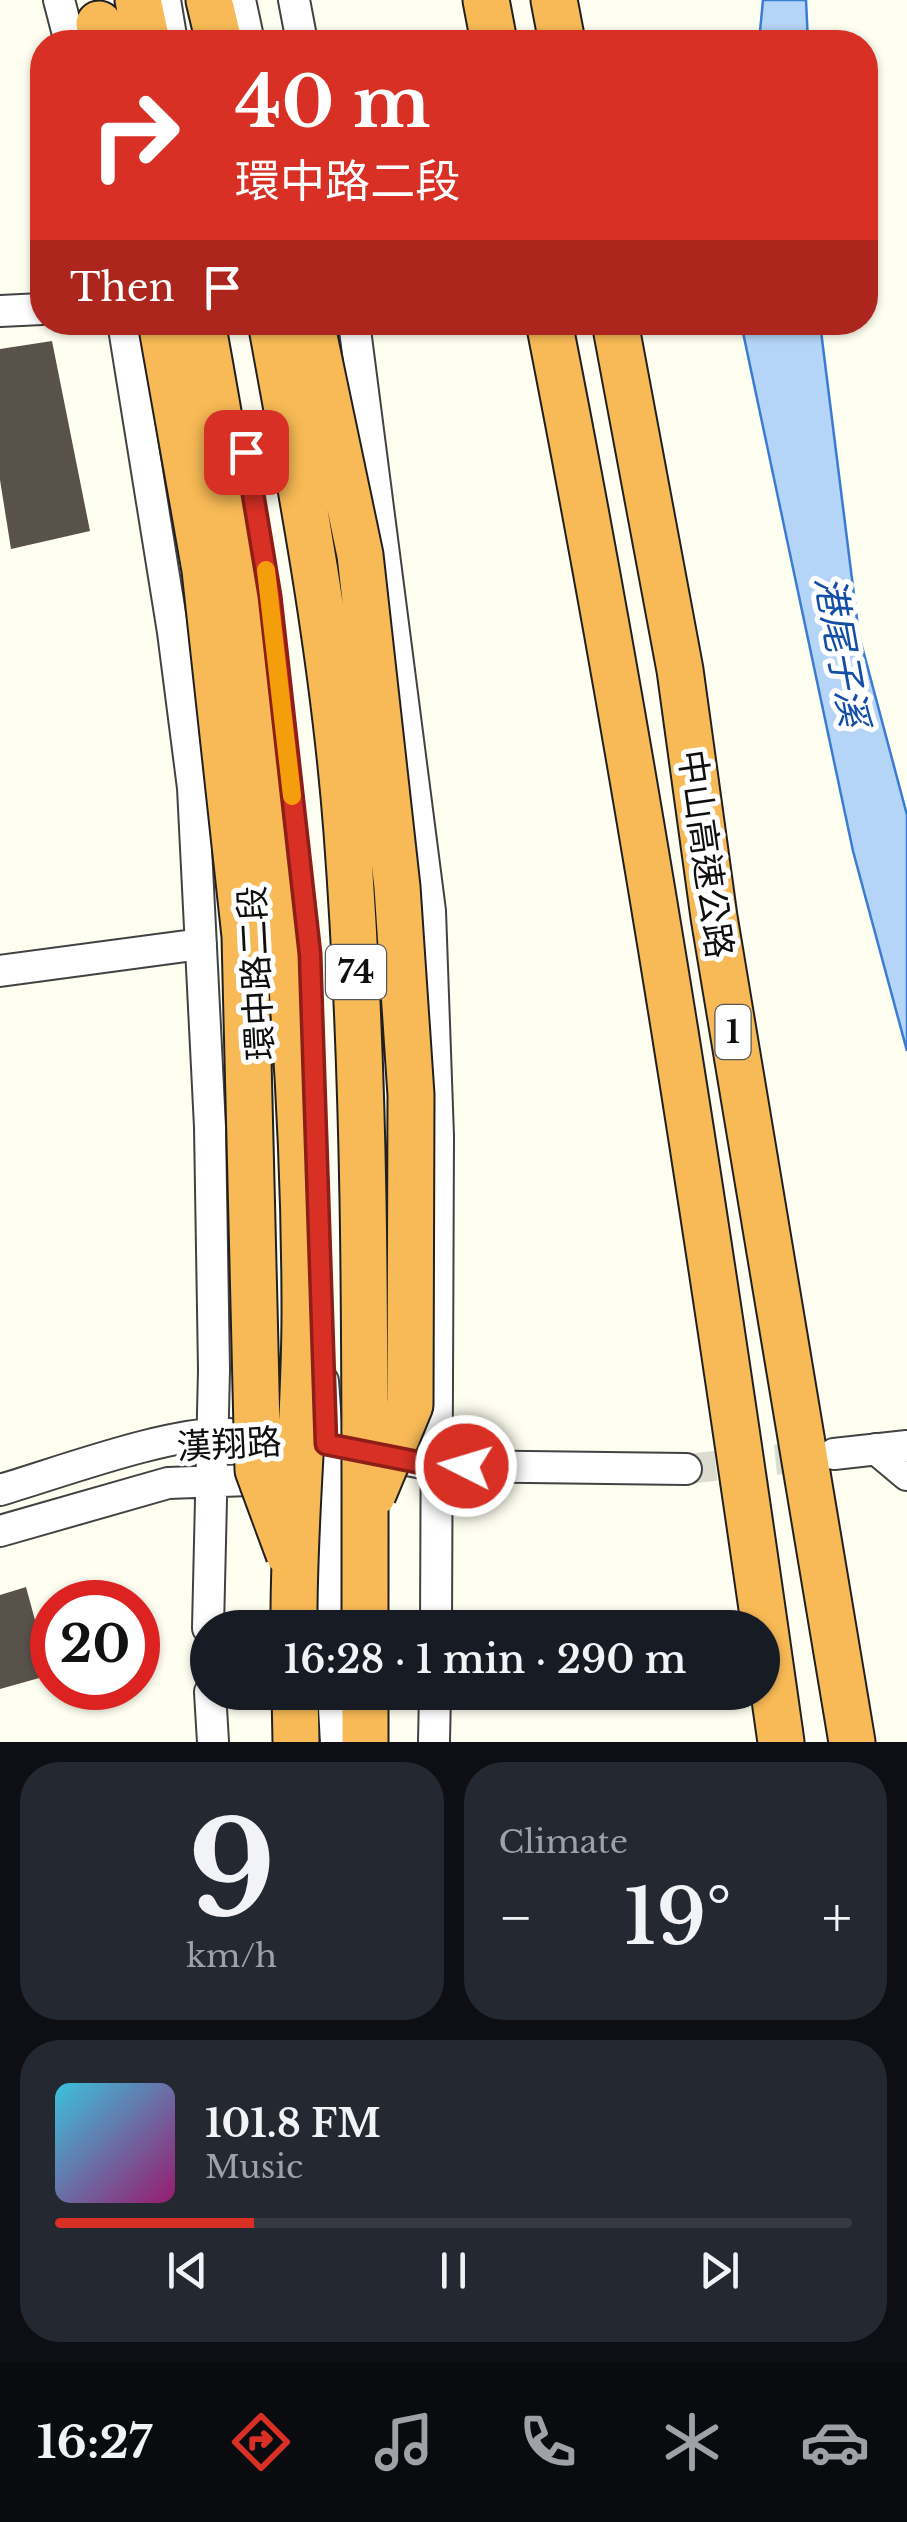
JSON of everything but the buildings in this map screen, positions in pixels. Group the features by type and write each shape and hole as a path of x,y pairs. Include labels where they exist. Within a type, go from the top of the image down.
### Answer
{"highway":[{"path":"138,0 144,30"},
{"path":"209,0 215,30"},
{"path":"486,0 492,30"},
{"path":"554,0 560,30"},
{"path":"163,335 205,570 245,936 258,1470 293,1566"},
{"name":"74","path":"202,335 260,685 294,1018 305,1301 294,1610"},
{"name":"74","path":"273,335 329,664 347,829 362,1071 365,1610"},
{"path":"314,335 360,556 397,887 411,1095 410,1405 365,1514"},
{"name":"中山高速公路","path":"551,335 614,675 710,1248 781,1742"},
{"name":"中山高速公路","path":"617,335 680,670 714,917 852,1742"},
{"path":"295,1710 296,1742"},
{"path":"365,1710 365,1742"}],"street":[{"path":"59,0 91,27"},
{"path":"164,0 170,30"},
{"path":"240,0 246,30"},
{"path":"294,0 300,30"},
{"path":"0,311 30,310"},
{"name":"環中路二段","path":"125,335 174,632 193,788 210,1127 214,1370 208,1610"},
{"name":"環中路二段","path":"202,335 248,598 290,877 310,1366 317,1443"},
{"name":"環中路二段","path":"226,335 270,596 310,954 318,1479 329,1610"},
{"path":"356,335 430,911 438,1136 436,1610"},
{"path":"0,971 201,944"},
{"name":"漢翔路","path":"0,1490 212,1433 317,1443 437,1466"},
{"path":"834,1454 907,1446"},
{"path":"876,1449 907,1475"},
{"path":"437,1466 686,1469"},
{"name":"漢翔路","path":"0,1531 168,1483 398,1481 437,1466"},
{"name":"環中路二段","path":"314,1610 318,1479"},
{"path":"211,1710 213,1742"},
{"path":"317,1710 318,1742"},
{"path":"334,1710 336,1742"},
{"path":"434,1742 435,1710"}],"water":[{"path":"763,0 806,0 807,30 760,30"},
{"name":"港尾子溪","path":"744,335 822,335 859,635 907,815 907,1051 853,851"}],"tunnel":[{"path":"686,1469 822,1455"}],"slow traffic":[{"path":"266,570 292,796"}],"route":[{"path":"246,452 270,596 310,954 326,1444 437,1466 466,1466"}]}
